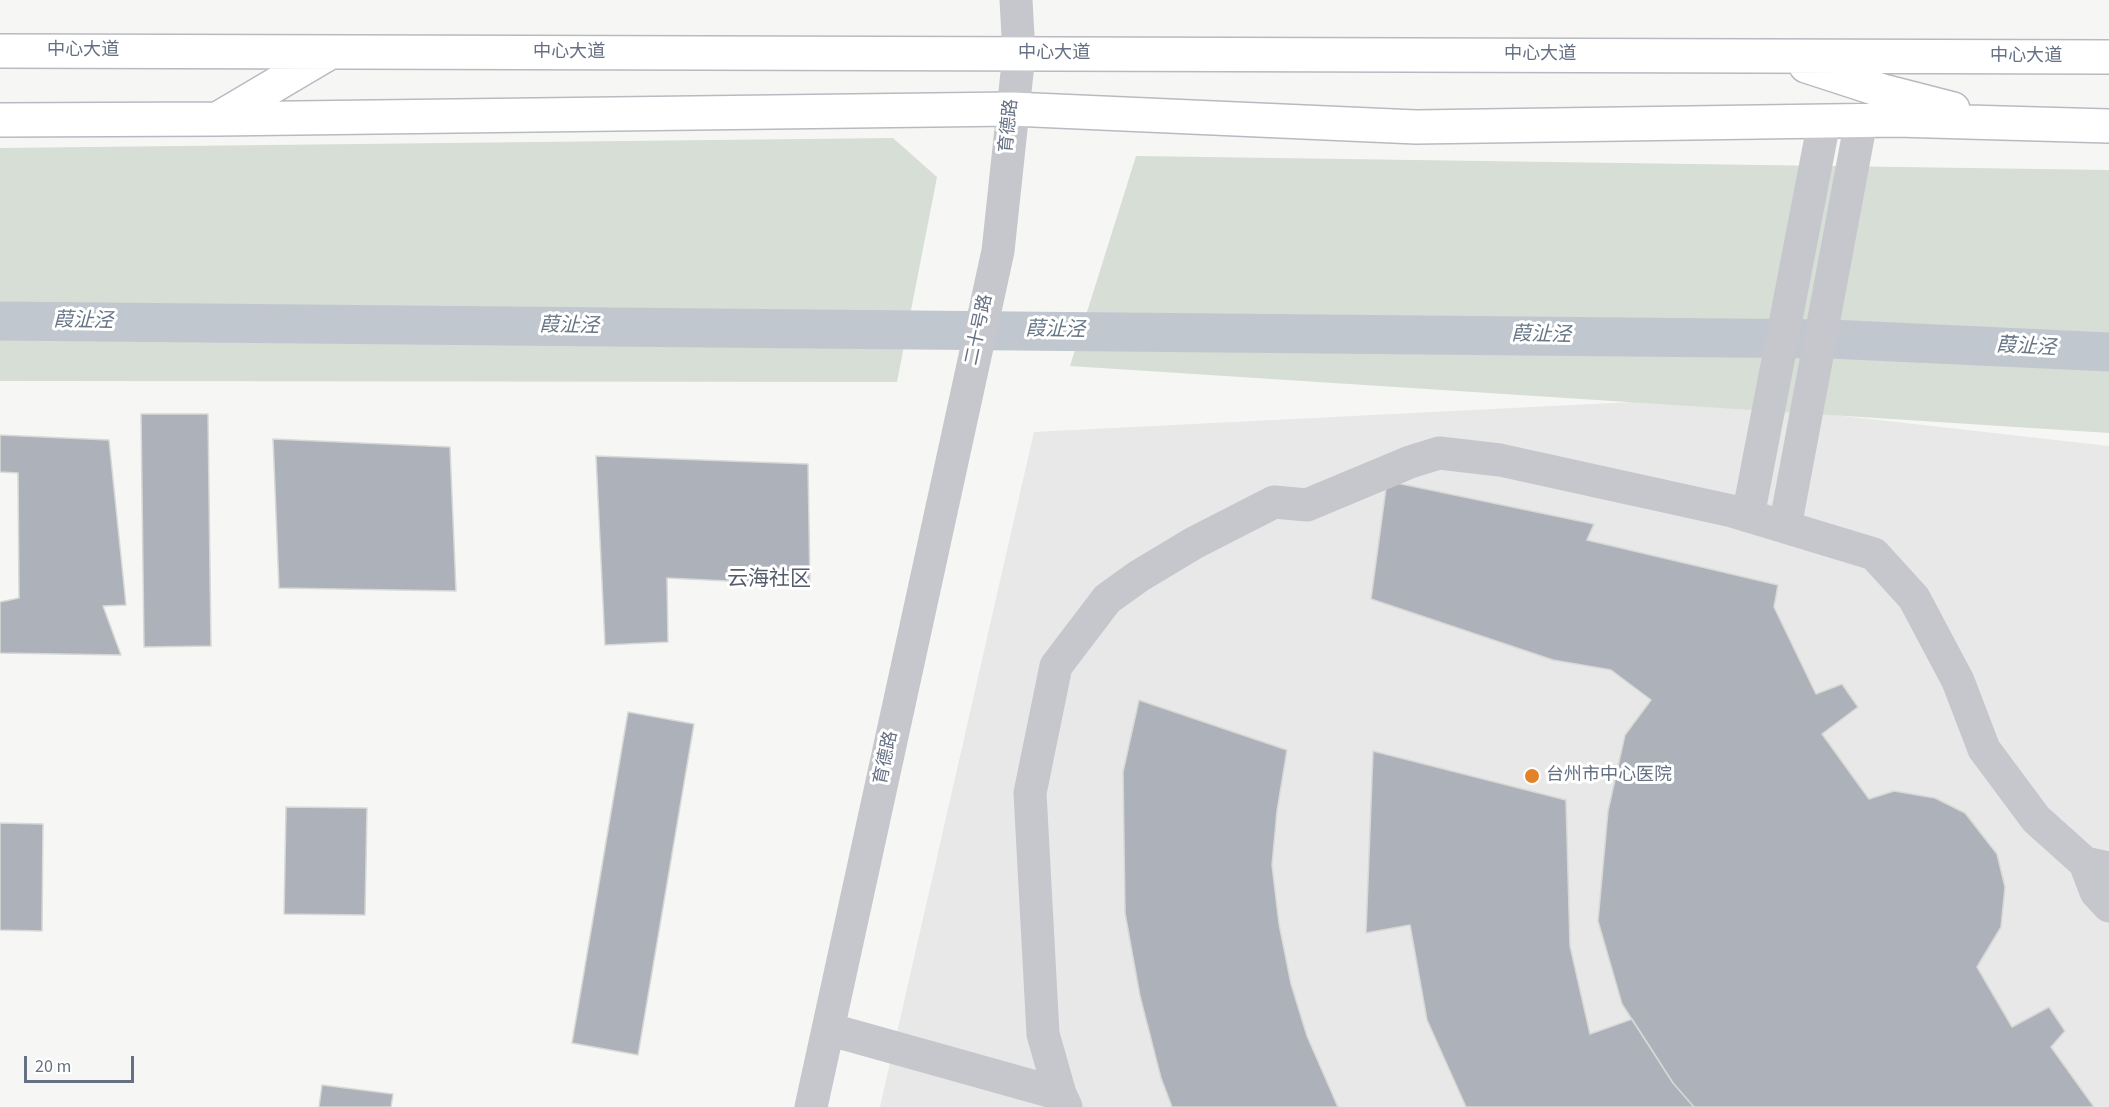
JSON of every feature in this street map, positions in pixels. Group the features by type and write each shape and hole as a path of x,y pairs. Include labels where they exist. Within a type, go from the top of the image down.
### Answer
{"main road":[{"name":"中心大道","path":"0,51 2109,57"},
{"path":"217,119 330,52"},
{"path":"1777,56 1883,91 2010,123"},
{"path":"0,120 1012,109 1416,127 1861,121 2109,126"}],"street":[{"name":"育德路","path":"998,251 1018,54 1016,0"},
{"path":"1785,527 1861,121"},
{"path":"1748,516 1824,122"},
{"name":"二十号路","path":"963,410 998,251"},
{"name":"育德路","path":"811,1107 963,410"},
{"path":"1063,1100 1043,1034 1030,793 1056,666 1107,599 1139,576 1194,543 1274,502 1307,505 1410,462 1439,453 1500,460 1732,511 1874,554 1914,598 1958,681 1983,749 2036,819 2097,865 2096,892 2109,906"},
{"path":"828,1029 1063,1100"}],"shaded area":[{"path":"893,138 937,177 897,382 0,381 0,148"},
{"path":"1136,156 2109,170 2109,433 1070,366"},
{"name":"台州市中心医院","path":"1692,399 2109,446 2109,1107 880,1107 1034,432"}],"building":[{"path":"141,414 208,414 211,646 144,647"},
{"path":"0,435 109,440 126,605 103,606 121,655 0,653 0,602 19,598 18,473 0,472"},
{"path":"273,439 450,447 456,591 279,588"},
{"path":"596,456 808,464 810,585 667,578 668,642 605,645"},
{"path":"1387,481 1594,524 1587,540 1778,585 1774,607 1816,694 1842,684 1858,707 1822,734 1869,799 1894,791 1935,798 1965,813 1997,854 2005,887 2001,927 1977,967 2012,1027 2049,1007 2065,1031 2051,1047 2094,1107 1694,1107 1673,1083 1622,1004 1598,921 1608,811 1625,735 1651,700 1611,670 1553,660 1371,599"},
{"path":"1139,700 1287,750 1277,811 1272,865 1279,924 1291,984 1307,1036 1338,1107 1172,1107 1161,1078 1140,996 1125,913 1123,772"},
{"path":"628,712 694,724 638,1055 572,1043"},
{"path":"1373,751 1566,800 1570,946 1590,1034 1632,1019 1673,1083 1694,1107 1466,1107 1427,1020 1410,925 1366,933"},
{"path":"286,807 367,808 365,915 284,914"},
{"path":"0,823 43,824 42,931 0,930"},
{"path":"322,1085 393,1094 391,1107 319,1107"}],"waterway":[{"name":"葭沚泾","path":"0,321 1830,339 2109,352"}],"place":[{"name":"台州市中心医院","path":"1532,776"}],"district":[{"name":"云海社区","path":"769,580"}]}
